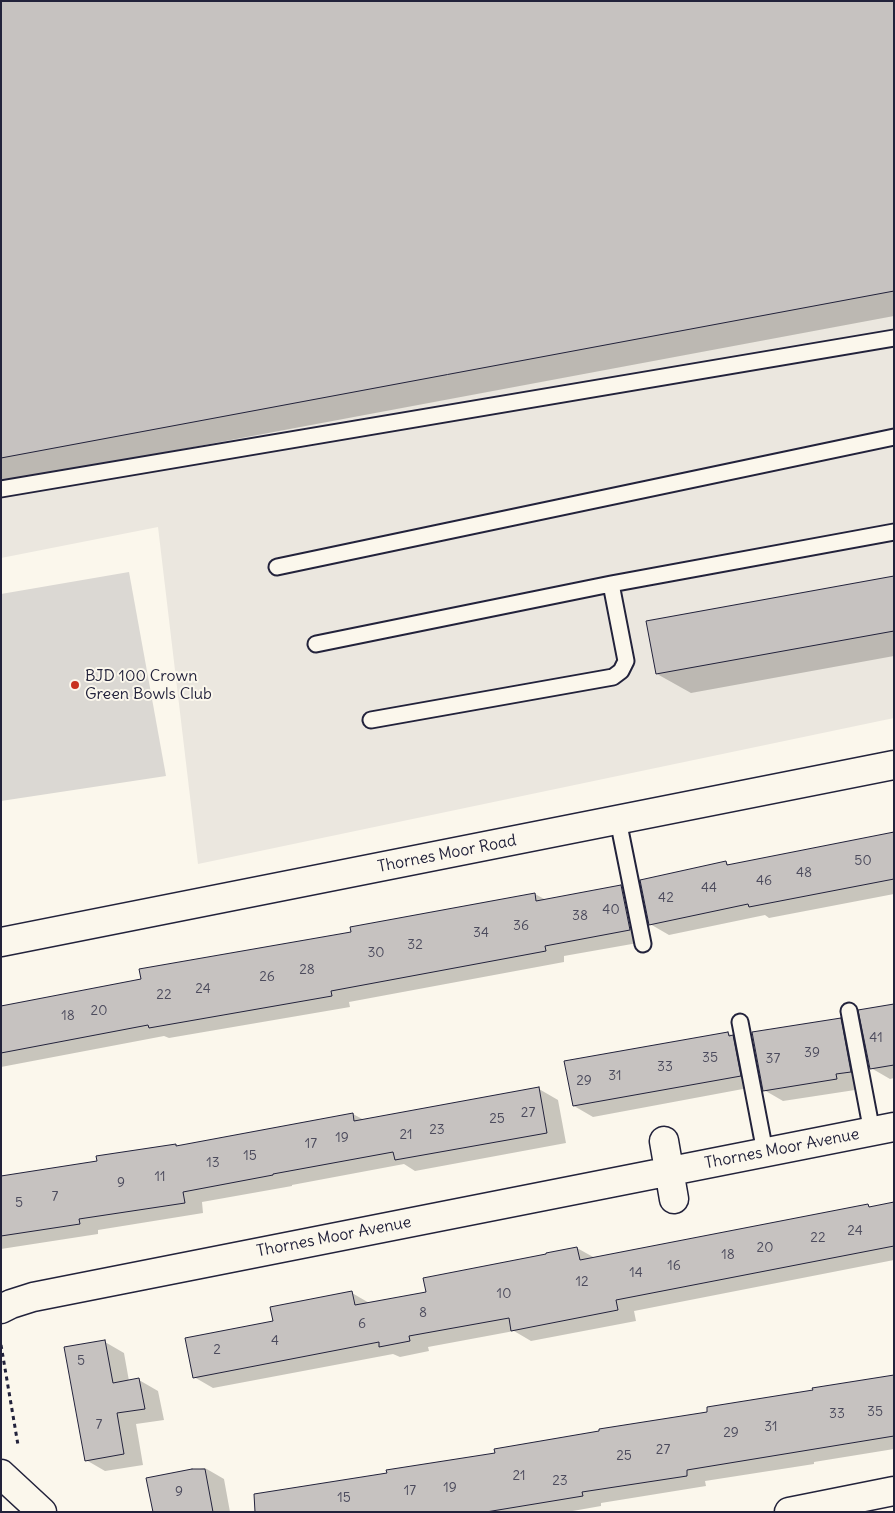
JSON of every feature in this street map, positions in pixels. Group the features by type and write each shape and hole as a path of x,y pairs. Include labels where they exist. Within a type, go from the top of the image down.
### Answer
{"street":[{"name":"Thornes Moor Road","path":"1,942 894,765"},
{"name":"Thornes Moor Avenue","path":"1,1309 33,1297 883,1129"},
{"path":"664,1141 674,1199"},
{"path":"1,1474 34,1504"},
{"path":"789,1512 888,1499"}],"lane":[{"path":"1,489 894,338"},
{"path":"277,567 894,437"},
{"path":"316,644 611,584 894,532"},
{"path":"371,720 613,677 621,671 626,661 611,584"},
{"path":"618,820 642,944"},
{"path":"849,1011 883,1129"},
{"path":"740,1022 765,1152"}],"path":[{"path":"1,1345 34,1504"}],"shaded area":[{"path":"1,1 894,1 894,718 198,864 158,527 1,558"},
{"name":"BJD 100 Crown Green Bowls Club","path":"129,572 166,776 1,801 1,594"}],"building":[{"path":"1,1 894,1 894,291 1,458"},
{"path":"894,576 894,631 656,674 646,621"},
{"path":"894,832 894,879 749,907 748,904 649,925 640,880 726,861 727,865"},
{"path":"621,885 630,930 545,946 546,951 331,991 332,996 149,1028 148,1025 1,1053 1,1006 141,979 139,969 351,932 350,927 535,893 536,901"},
{"path":"894,1004 894,1065 870,1069 858,1010"},
{"path":"841,1018 851,1072 836,1074 837,1079 763,1091 752,1032"},
{"path":"728,1032 729,1036 733,1035 741,1076 573,1106 564,1061"},
{"path":"539,1087 547,1133 395,1160 393,1152 273,1174 183,1192 185,1203 79,1219 80,1224 1,1236 1,1176 97,1161 96,1156 176,1144 176,1146 353,1113 354,1121"},
{"path":"894,1202 894,1246 616,1300 618,1310 511,1331 509,1318 409,1336 410,1341 379,1347 379,1342 193,1378 185,1338 273,1321 270,1307 352,1291 355,1305 426,1292 423,1278 577,1247 580,1260 868,1204 869,1207"},
{"path":"105,1340 113,1383 139,1378 145,1409 117,1413 124,1454 85,1461 64,1347"},
{"path":"894,1375 894,1436 687,1470 687,1476 582,1492 583,1496 486,1512 255,1512 254,1494 387,1473 386,1470 495,1453 494,1449 599,1431 599,1429 707,1412 707,1407"},
{"path":"192,1469 205,1469 213,1512 153,1512 146,1478"}],"place":[{"name":"BJD 100 Crown Green Bowls Club","path":"75,685"}]}
